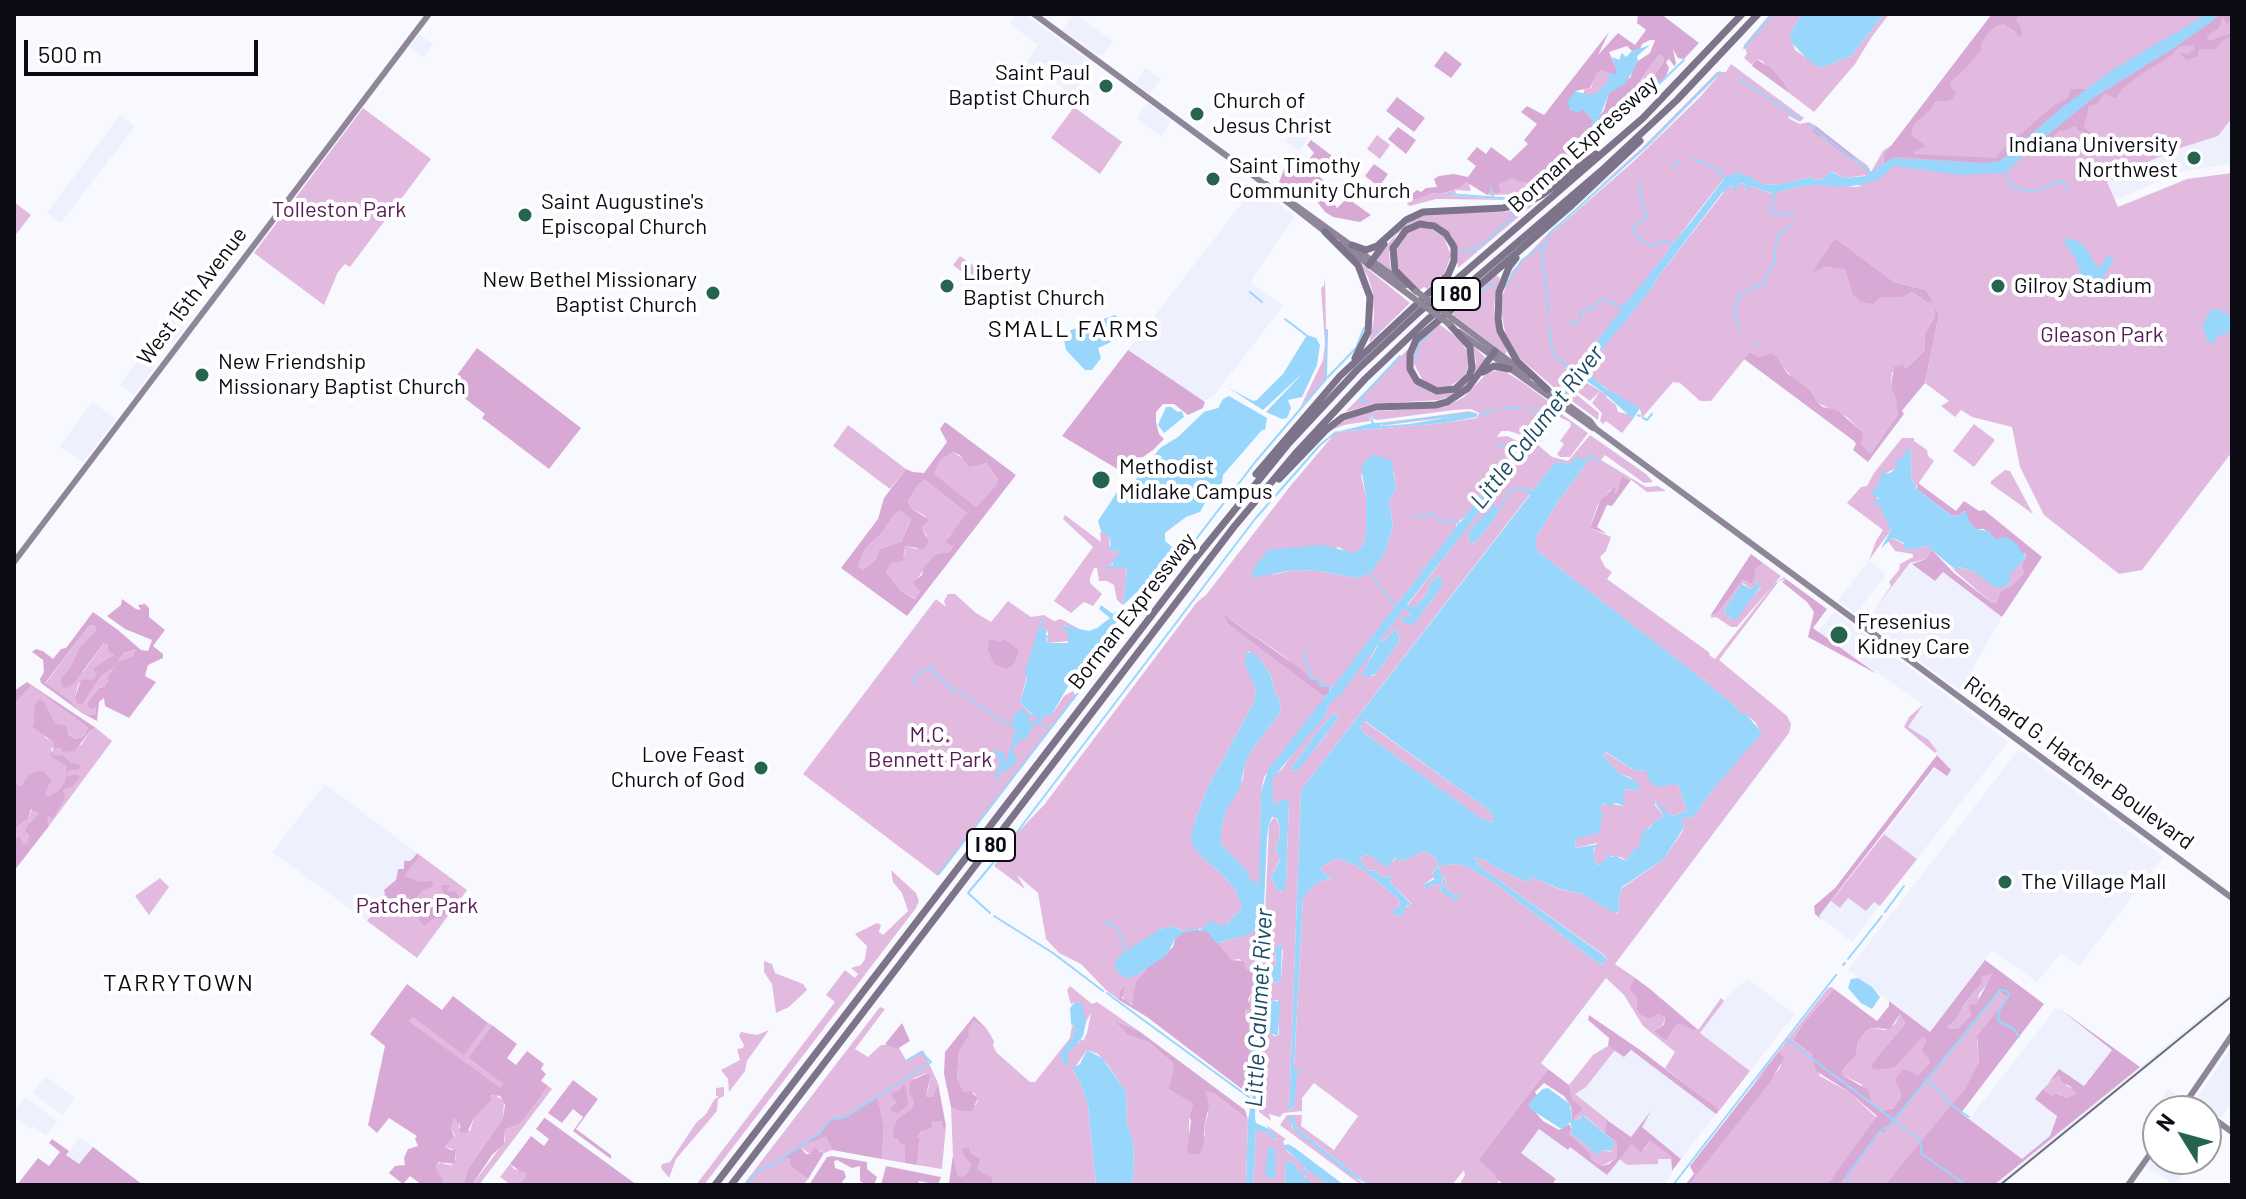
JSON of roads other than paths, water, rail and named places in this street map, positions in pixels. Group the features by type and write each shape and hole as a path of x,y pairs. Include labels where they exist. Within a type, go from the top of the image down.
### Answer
{"highway":[{"name":"Borman Expressway","path":"715,1185 1227,518 1307,422 1395,334 1624,135 1742,14"},
{"name":"Borman Expressway","path":"731,1185 1251,506 1316,430 1453,296 1613,160 1677,100 1758,14"},
{"path":"1451,321 1470,347 1472,368 1469,376 1455,389 1437,391 1423,386 1413,375 1410,354 1416,340 1646,136 1677,100"},
{"path":"1371,263 1406,220 1423,212 1503,208 1529,202 1624,135"},
{"path":"1340,376 1452,269 1455,255 1451,240 1434,226 1420,224 1406,230 1393,248 1395,270 1414,294"},
{"path":"1227,518 1266,461 1355,357 1368,332 1370,297 1358,265 1325,232"},
{"path":"1352,245 1371,249 1393,233"},
{"path":"1530,242 1503,278 1497,305 1498,319 1509,351 1547,389"},
{"path":"1251,506 1326,430 1343,417 1364,409 1447,402 1457,397 1475,379 1493,353"},
{"path":"1475,379 1494,366 1509,369"}],"main road":[{"name":"West 15th Avenue","path":"14,562 429,14"},
{"name":"Richard G. Hatcher Boulevard","path":"1034,14 1325,232 1547,389 1553,397"},
{"name":"Richard G. Hatcher Boulevard","path":"1259,180 1352,245 1371,263"},
{"name":"Richard G. Hatcher Boulevard","path":"1493,353 1509,369 1553,397 2232,898"},
{"path":"2191,1095 2232,1035"},
{"path":"2128,1185 2142,1165"}],"water":[{"path":"1802,14 1884,14 1851,56 1821,68 1808,60 1791,42 1790,33"},
{"path":"2204,14 2219,14 2177,46 2093,98 2028,151 2007,172 2008,178 2005,173 1959,175 1895,166 1877,180 1860,185 1796,187 1774,194 1750,186 1744,191 1746,185 1743,183 1739,184 1738,190 1731,186 1722,193 1653,287 1585,370 1605,388 1640,408 1633,419 1604,393 1585,380 1578,380 1513,466 1514,472 1509,473 1490,498 1490,503 1487,502 1407,605 1417,605 1427,594 1431,581 1439,576 1443,581 1413,625 1402,623 1403,617 1411,615 1405,608 1380,640 1382,642 1398,630 1400,640 1376,674 1364,678 1362,674 1379,643 1327,707 1326,715 1272,779 1274,806 1282,799 1289,801 1286,880 1284,890 1278,892 1271,877 1280,860 1276,849 1280,827 1277,818 1272,817 1267,837 1255,1118 1256,1123 1269,1129 1277,1138 1275,1140 1266,1132 1256,1130 1253,1185 1246,1185 1248,1120 1253,1093 1250,1049 1257,929 1245,936 1216,943 1207,931 1199,931 1211,920 1226,925 1242,907 1236,891 1191,842 1194,823 1207,789 1254,702 1256,689 1245,665 1245,652 1253,653 1261,660 1271,676 1281,705 1279,714 1251,751 1244,767 1240,789 1227,808 1221,844 1248,872 1250,879 1259,884 1261,792 1268,770 1422,572 1419,565 1423,570 1458,524 1455,521 1460,522 1464,518 1484,491 1482,488 1485,489 1513,454 1513,449 1506,446 1513,448 1522,444 1543,414 1523,408 1496,410 1483,416 1482,412 1515,406 1543,411 1550,407 1572,372 1569,366 1575,369 1621,306 1666,254 1671,246 1669,241 1673,243 1724,179 1719,176 1720,170 1724,177 1737,173 1761,184 1777,185 1811,177 1824,179 1830,171 1844,178 1865,176 1892,158 1983,163 2000,161 2060,109 2115,68"},
{"path":"1650,45 1637,56 1638,62 1626,83 1609,93 1596,126 1590,125 1593,120 1583,109 1579,113 1570,110 1568,101 1575,91 1589,95 1597,93 1609,80 1608,73 1617,72 1612,57 1619,60 1622,53 1626,57 1632,51"},
{"path":"2067,237 2083,244 2097,267 2108,255 2114,259 2104,276 2107,286 2100,293 2080,274 2076,259 2065,244"},
{"path":"2212,308 2227,313 2232,320 2232,332 2218,336 2214,344 2208,342 2202,326"},
{"path":"1115,315 1121,320 1122,330 1109,343 1098,348 1101,358 1092,370 1085,370 1066,350 1064,339 1071,330"},
{"path":"1307,335 1316,338 1320,345 1317,365 1302,397 1288,400 1291,408 1287,418 1266,412 1304,372 1263,410 1227,387 1253,401 1257,400 1283,374"},
{"path":"1229,396 1267,418 1265,430 1223,475 1222,483 1213,488 1200,512 1186,517 1165,533 1165,541 1177,551 1174,563 1157,574 1149,575 1149,581 1123,605 1127,571 1125,568 1103,568 1113,565 1112,561 1121,552 1117,550 1113,556 1114,549 1110,551 1108,548 1111,545 1109,536 1101,531 1098,521 1117,492 1134,482 1160,448 1178,437 1204,412 1218,408"},
{"path":"1166,407 1182,411 1184,417 1164,433 1158,425"},
{"path":"1477,413 1477,417 1444,423 1336,432 1373,423 1381,426 1409,424"},
{"path":"1910,446 1912,480 1917,489 1952,516 1960,515 1965,510 1976,529 1989,531 1995,539 2007,537 2024,553 2026,558 2010,574 2009,585 1996,588 1973,571 1959,567 1956,570 1927,546 1909,550 1904,548 1904,543 1893,538 1881,548 1891,530 1879,505 1872,504 1879,498 1873,496 1872,490 1877,488 1882,472 1890,473 1895,469 1897,460"},
{"path":"1589,454 1601,460 1591,457 1557,503 1536,537 1536,550 1701,678 1738,712 1746,714 1762,733 1713,789 1694,817 1681,818 1684,826 1664,859 1622,887 1618,901 1620,909 1616,914 1582,894 1532,877 1527,882 1473,857 1482,868 1603,955 1607,960 1604,964 1596,962 1499,886 1467,866 1453,864 1438,869 1446,882 1444,887 1456,896 1463,894 1455,900 1440,891 1441,877 1440,883 1434,886 1430,884 1426,889 1423,885 1435,879 1432,874 1438,865 1436,858 1424,851 1402,861 1395,858 1388,868 1369,855 1359,857 1368,871 1377,870 1380,876 1388,878 1393,872 1390,882 1412,905 1406,906 1399,917 1393,914 1393,910 1399,907 1400,900 1361,868 1338,858 1324,865 1320,869 1334,882 1329,879 1316,883 1303,898 1294,1067 1303,1072 1297,1074 1294,1106 1289,1111 1301,790 1530,495 1521,489 1524,487 1532,491 1556,462 1570,464 1576,457 1585,460","holes":["1365,721 1486,808 1492,815 1493,823 1479,817 1364,733 1360,726","1606,752 1635,771 1646,770 1650,782 1657,787 1678,784 1687,811 1672,816 1653,800 1664,816 1649,829 1643,830 1638,849 1634,849 1626,861 1611,857 1607,851 1608,856 1599,865 1593,853 1600,844 1576,848 1575,839 1599,833 1603,814 1599,807 1606,803 1608,807 1616,803 1624,806 1624,791 1639,791 1639,783 1619,773 1605,758 1603,754"]},
{"path":"1373,455 1391,460 1396,487 1389,502 1393,526 1385,552 1370,573 1356,578 1294,570 1251,578 1255,566 1268,550 1322,545 1355,553 1363,545 1366,496 1361,467"},
{"path":"1493,507 1499,508 1495,518 1476,542 1470,543 1468,535 1472,527"},
{"path":"1756,583 1761,586 1736,619 1725,614 1726,607 1742,584 1751,589"},
{"path":"1101,605 1113,614 1120,608 1120,618 1076,672 1051,716 1045,714 1043,720 1034,716 1020,703 1027,678 1025,672 1041,620 1043,630 1047,627 1046,635 1050,637 1046,637 1047,643 1068,643 1068,633 1060,625 1089,631 1097,628 1110,618 1099,609"},
{"path":"1023,710 1030,715 1028,721 1034,723 1036,719 1040,723 1031,728 1027,738 1017,741 1018,744 1012,747 1018,759 1007,771 1001,771 997,781 995,773 1000,760 993,749 1004,753 1006,763 1015,731 1012,720 1017,711"},
{"path":"1336,714 1338,718 1321,741 1300,768 1290,770 1316,733"},
{"path":"1173,926 1185,932 1175,939 1167,955 1126,979 1115,969 1114,964 1120,955 1160,929"},
{"path":"1282,945 1281,978 1278,983 1273,982 1271,972 1276,964 1275,950"},
{"path":"1858,978 1880,997 1872,1009 1861,1003 1848,988 1851,979"},
{"path":"1271,1000 1280,1002 1278,1036 1270,1033"},
{"path":"1075,1002 1082,1004 1086,1022 1083,1036 1075,1047 1070,1045 1075,1028 1071,1024 1070,1008"},
{"path":"1087,1050 1102,1058 1126,1091 1127,1124 1133,1140 1132,1185 1096,1185 1088,1106 1072,1068 1080,1064"},
{"path":"1548,1088 1570,1104 1572,1120 1578,1120 1583,1115 1615,1142 1611,1151 1603,1150 1597,1155 1570,1132 1570,1122 1563,1129 1530,1109 1533,1098"},
{"path":"1291,1116 1301,1132 1369,1185 1349,1174 1294,1130 1288,1118"},
{"path":"1288,1144 1344,1185 1328,1185 1308,1170 1304,1177 1315,1185 1285,1185 1286,1161 1294,1163 1300,1174 1305,1168 1283,1146"},
{"path":"1272,1146 1275,1150 1275,1178 1270,1179 1265,1173 1268,1149"}],"waterway":[{"path":"1744,48 1773,14"},
{"path":"1449,194 1513,199 1535,192 1601,139 1684,60"},
{"path":"1549,316 1542,256 1550,233 1648,145 1720,72"},
{"path":"1739,79 1799,118"},
{"path":"1808,124 1870,172"},
{"path":"1694,159 1720,170"},
{"path":"1672,168 1680,161"},
{"path":"2008,178 2012,187 2035,192 2062,180 2067,189"},
{"path":"1640,181 1640,197 1646,214 1633,227 1635,235 1650,246 1665,241 1671,244"},
{"path":"1491,188 1493,197"},
{"path":"1774,194 1771,212 1793,215"},
{"path":"1462,252 1475,250 1509,221 1513,213"},
{"path":"1740,329 1734,312 1740,294 1764,283 1768,270 1774,265 1777,236 1794,223"},
{"path":"1504,288 1522,260 1545,244"},
{"path":"1466,303 1491,284 1496,286"},
{"path":"1250,292 1262,302"},
{"path":"1568,323 1578,322 1582,310 1593,310 1602,299 1620,306"},
{"path":"1285,319 1306,335"},
{"path":"1549,324 1553,354 1571,369"},
{"path":"1328,377 1356,348 1364,328"},
{"path":"939,874 1256,461 1326,379 1327,330"},
{"path":"1374,330 1378,332"},
{"path":"1416,361 1419,344 1432,331"},
{"path":"1368,401 1359,400 1400,356"},
{"path":"1377,424 1473,413"},
{"path":"1643,418 1647,420 1652,414"},
{"path":"1370,415 1373,424"},
{"path":"990,913 968,893 1255,519 1320,445 1336,432"},
{"path":"1497,445 1507,447"},
{"path":"1222,486 1231,492"},
{"path":"1497,512 1511,489 1521,489"},
{"path":"1490,501 1493,502 1492,509"},
{"path":"1415,515 1423,517 1430,513 1441,521 1457,522"},
{"path":"1368,571 1397,608"},
{"path":"1306,649 1304,660 1310,671 1309,677 1319,681 1320,686 1332,689"},
{"path":"913,683 919,673 933,665 932,671 953,691 963,694 1016,728"},
{"path":"1341,691 1344,694"},
{"path":"1038,717 1037,720 1048,729"},
{"path":"1885,912 1904,886"},
{"path":"994,916 1053,953 1103,991"},
{"path":"1848,959 1882,916"},
{"path":"1104,922 1114,926 1125,941 1123,950 1127,955"},
{"path":"1182,932 1198,929"},
{"path":"1673,1185 1836,975"},
{"path":"1849,1185 1846,1177 1880,1131 1889,1126 2000,990 2007,991 2009,995 1999,1011 1998,1021 2014,1029 2019,1037"},
{"path":"1107,993 1111,996"},
{"path":"1112,997 1250,1098"},
{"path":"1786,1039 1920,1140 1922,1154 1966,1185"},
{"name":"Little Calumet River","path":"1066,1061 1063,1056 1070,1045"},
{"path":"746,1185 757,1172 820,1133 830,1120 846,1117 931,1062 921,1052 904,1062"},
{"path":"1926,1080 1943,1094 1947,1102 1969,1117"}],"railway":[{"path":"2000,1185 2232,996"}],"place":[{"name":"Saint Paul Baptist Church","path":"1106,86"},
{"name":"Church of Jesus Christ","path":"1197,114"},
{"name":"Indiana University Northwest","path":"2194,158"},
{"name":"Saint Timothy Community Church","path":"1213,179"},
{"name":"Saint Augustine's Episcopal Church","path":"525,215"},
{"name":"Liberty Baptist Church","path":"947,286"},
{"name":"Gilroy Stadium","path":"1998,286"},
{"name":"New Bethel Missionary Baptist Church","path":"713,293"},
{"name":"New Friendship Missionary Baptist Church","path":"202,375"},
{"name":"Methodist Midlake Campus","path":"1101,480"},
{"name":"Fresenius Kidney Care","path":"1839,635"},
{"name":"Love Feast Church of God","path":"761,768"},
{"name":"The Village Mall","path":"2005,882"}],"district":[{"name":"SMALL FARMS","path":"1074,329"},
{"name":"TARRYTOWN","path":"179,983"}],"park label":[{"name":"Tolleston Park","path":"339,210"},
{"name":"Gleason Park","path":"2102,335"},
{"name":"M.C. Bennett Park","path":"930,748"},
{"name":"Patcher Park","path":"417,906"}]}
